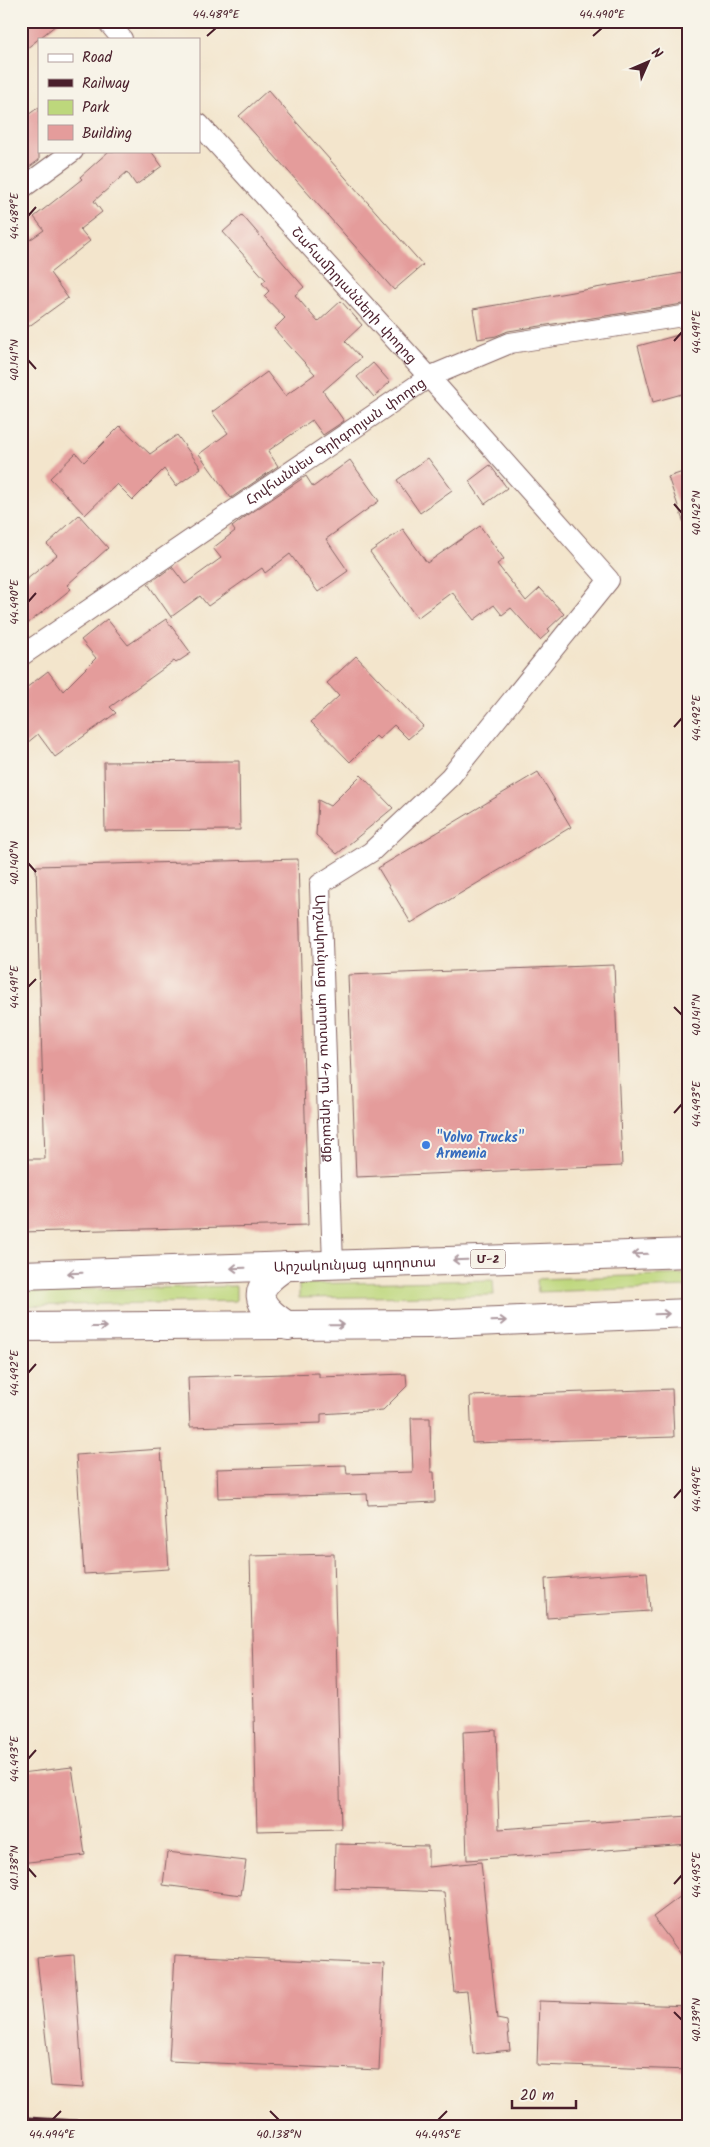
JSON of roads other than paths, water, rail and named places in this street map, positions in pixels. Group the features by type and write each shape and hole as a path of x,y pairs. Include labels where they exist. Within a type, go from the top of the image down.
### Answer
{"main road":[{"name":"Արշակունյաց պողոտա","path":"21,1275 689,1253"},
{"path":"286,1266 269,1277 264,1285 261,1296 267,1311 288,1326"},
{"path":"21,1327 428,1324 689,1313"}],"street":[{"path":"107,21 121,38"},
{"name":"Շահամիրյանների փողոց","path":"200,125 429,377 609,580"},
{"path":"21,189 72,152"},
{"name":"Հովհաննես Գրիգորյան փողոց","path":"21,656 429,377 510,343 689,315"},
{"name":"Արշակունյաց պողոտա 4-րդ նրբանցք","path":"333,1264 320,884 370,852 450,777 609,580"}],"railway":[{"path":"21,2118 150,2126"}],"place":[{"name":"\"Volvo Trucks\" Armenia","path":"426,1145"}]}
